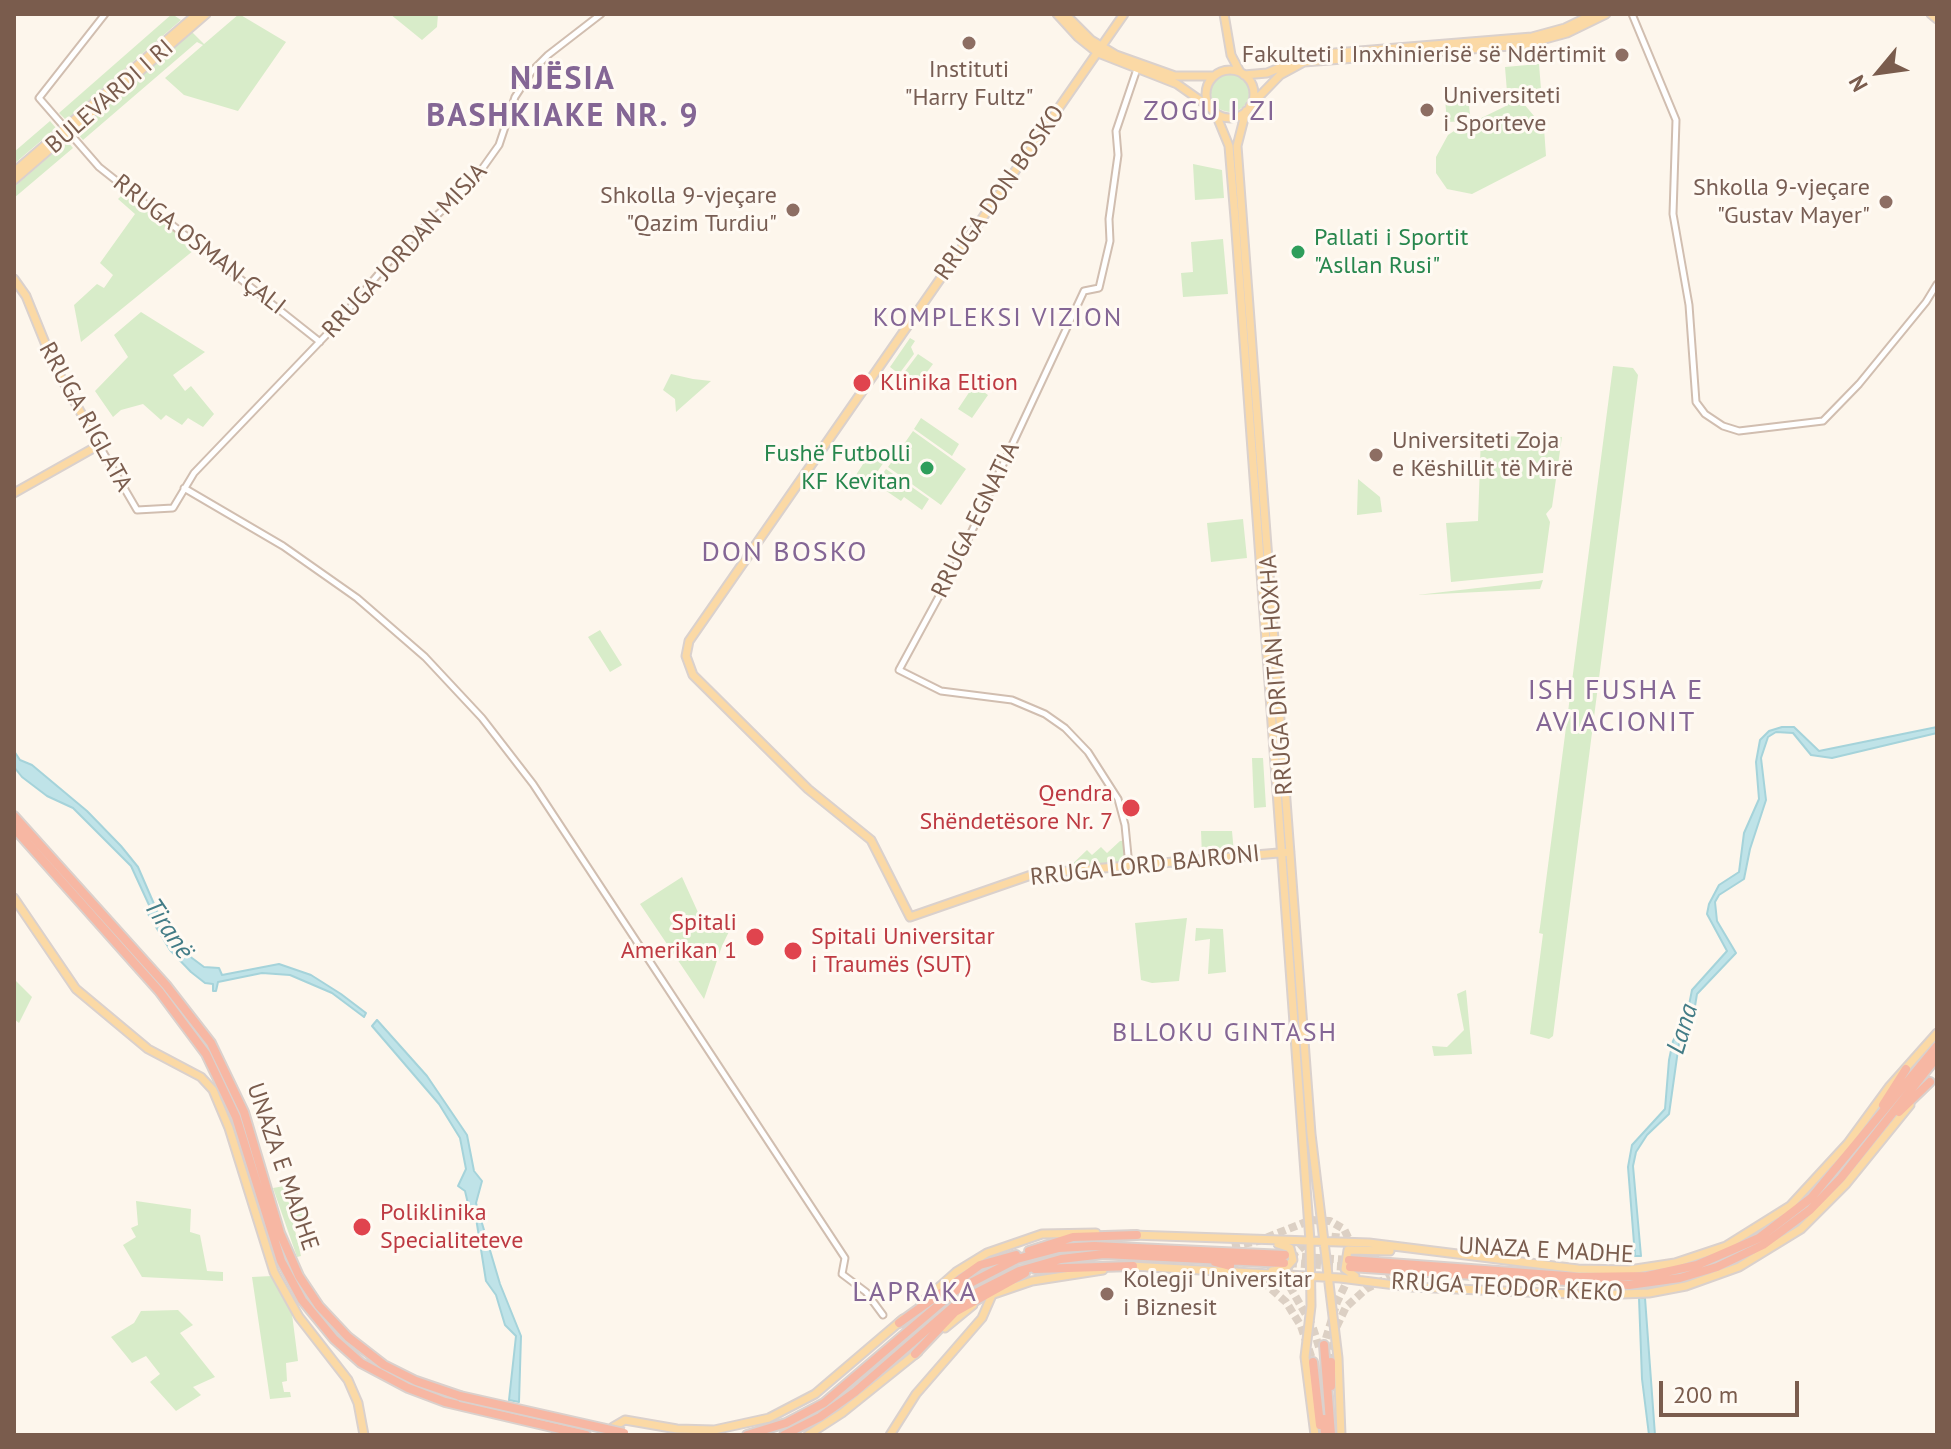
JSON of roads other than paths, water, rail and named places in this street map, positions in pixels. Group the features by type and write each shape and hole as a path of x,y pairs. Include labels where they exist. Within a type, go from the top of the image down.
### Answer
{"highway":[{"name":"UNAZA E MADHE","path":"14,814 27,836 159,991 206,1054 236,1117 281,1261 310,1311 347,1351 382,1376 460,1406 586,1435"},
{"name":"UNAZA E MADHE","path":"14,830 27,836 166,985 211,1043 244,1112 280,1233 299,1276 319,1306 348,1337 384,1365 416,1381 460,1396 627,1434"},
{"name":"UNAZA E MADHE","path":"1860,1148 1937,1046"},
{"name":"UNAZA E MADHE","path":"1629,1282 1406,1263 1350,1264 1470,1277 1629,1282 1700,1273 1763,1245 1810,1210 1937,1057"},
{"path":"1860,1148 1906,1069"},
{"path":"1860,1148 1930,1082"},
{"path":"899,1323 980,1265 1073,1237 1137,1235"},
{"path":"1028,1251 1232,1246"},
{"path":"955,1291 1006,1263 1065,1248"},
{"path":"784,1435 840,1403 938,1317 972,1293 1040,1264 1107,1254 1285,1259 1194,1249"},
{"path":"972,1293 1035,1269 1107,1254"},
{"path":"1380,1254 1406,1263"},
{"path":"747,1435 786,1423 824,1403 974,1275 1016,1255"},
{"path":"1179,1256 1230,1266"},
{"path":"1035,1269 1133,1266"},
{"path":"915,1354 955,1312 1025,1273"},
{"path":"1392,1281 1470,1277"},
{"path":"1323,1435 1322,1346 1332,1435"},
{"path":"1313,1362 1323,1435"},
{"path":"1331,1362 1332,1435"}],"main road":[{"name":"BULEVARDI I RI","path":"14,180 197,14"},
{"name":"BULEVARDI I RI","path":"14,172 206,14"},
{"path":"1057,14 1087,45 1175,76 1214,76 1224,71 1267,73 1310,55 1532,37 1565,28 1594,14"},
{"path":"1065,14 1100,50 1185,88 1213,110 1231,117 1248,108 1280,75 1304,62 1523,45 1567,33 1606,14"},
{"name":"RRUGA DON BOSKO","path":"910,917 880,852 871,840 808,789 693,675 686,656 689,641 1124,14"},
{"path":"1224,14 1231,55 1253,89 1248,108"},
{"path":"1931,14 1937,19"},
{"path":"1087,45 1090,64"},
{"path":"1213,110 1206,92 1214,76"},
{"name":"RRUGA DRITAN HOXHA","path":"1248,108 1237,146 1310,1241 1311,1276 1305,1357 1315,1435"},
{"name":"RRUGA DRITAN HOXHA","path":"1213,110 1227,139 1230,155 1286,852 1323,1241 1338,1358 1341,1435"},
{"name":"RRUGA RIGLATA","path":"14,279 29,302 47,351 99,445"},
{"path":"14,493 99,445"},
{"name":"RRUGA LORD BAJRONI","path":"910,917 1029,875 1286,852"},
{"path":"14,898 72,986 153,1052 201,1077 213,1090 229,1128 274,1272 299,1317 339,1364 358,1403 361,1434"},
{"name":"RRUGA TEODOR KEKO","path":"1648,1280 1710,1252 1775,1217 1817,1179 1937,1033"},
{"name":"RRUGA TEODOR KEKO","path":"1218,1271 1392,1281 1629,1282 1725,1273 1789,1238 1834,1198 1937,1073"},
{"path":"609,1435 613,1427 625,1420 677,1429 714,1430 769,1418 815,1394 956,1272 987,1253 1025,1238 1064,1231 1250,1240 1287,1245 1293,1260 1289,1267 1279,1270 1218,1271 1133,1266 1032,1281 992,1295 967,1309 842,1413 808,1435"},
{"name":"RRUGA TEODOR KEKO","path":"1250,1240 1369,1243 1404,1250 1578,1269 1629,1282"},
{"path":"1392,1281 1350,1275 1345,1269 1345,1253 1352,1248 1404,1250"},
{"path":"890,1435 916,1394 981,1319 992,1295"},
{"path":"967,1309 975,1310 981,1319"}],"street":[{"name":"RRUGA OSMAN ÇALI","path":"105,14 39,98 99,167 320,342"},
{"name":"RRUGA JORDAN MISJA","path":"190,479 320,342 394,255 453,203 499,145 517,93 532,71 601,14"},
{"path":"1632,14 1676,120 1672,204 1690,315 1696,402 1723,426 1755,431 1823,421 1859,384 1937,284"},
{"name":"RRUGA EGNATIA","path":"1129,866 1125,825 1118,799 1088,752 1065,728 1045,714 994,696 941,691 899,670 958,561 1084,291 1099,288 1110,241 1109,219 1118,155 1116,131 1137,69"},
{"name":"RRUGA RIGLATA","path":"99,445 137,510 170,509 190,479"},
{"path":"184,488 303,559 357,598 425,657 490,728 558,823 845,1258 842,1274 866,1292 883,1315"}],"water":[{"name":"Lana","path":"1794,727 1819,751 1937,727 1937,733 1832,758 1811,755 1793,733 1776,732 1768,737 1761,758 1766,800 1744,879 1719,895 1715,902 1717,921 1736,953 1697,994 1693,1018 1679,1043 1669,1114 1647,1135 1636,1152 1633,1166 1641,1256 1635,1256 1628,1167 1632,1145 1665,1109 1673,1041 1687,1015 1692,990 1727,951 1707,914 1709,904 1719,885 1739,872 1744,833 1759,799 1756,762 1760,740 1769,731"},
{"path":"14,751 20,760 32,765 87,811 121,846 138,867 161,920 178,945 192,958 204,967 219,968 222,975 279,964 311,975 366,1013 364,1017 332,993 290,975 262,973 218,982 216,991 213,991 213,984 205,983 191,972 170,950 148,914 149,905 131,866 73,808 47,796 22,777 14,767"},
{"path":"377,1020 427,1076 467,1135 474,1171 482,1181 476,1203 500,1284 521,1336 519,1402 509,1400 516,1336 505,1325 496,1295 486,1281 476,1218 470,1212 465,1191 458,1186 466,1169 460,1138 439,1104 372,1026"},
{"path":"1639,1298 1645,1298 1655,1435 1649,1435 1642,1379"}],"tunnel":[{"path":"1232,1246 1258,1241 1311,1220 1330,1221 1344,1229 1355,1252 1353,1269 1337,1302 1324,1345"},
{"path":"1319,1347 1312,1325 1290,1287 1289,1268 1295,1253 1309,1241 1324,1236 1344,1238 1380,1254"},
{"path":"1290,1256 1349,1260"},
{"path":"1289,1263 1350,1267"},
{"path":"1230,1266 1261,1280 1286,1302 1301,1326 1313,1362"},
{"path":"1331,1362 1335,1330 1346,1307 1366,1289 1390,1277"}],"place":[{"name":"Instituti \"Harry Fultz\"","path":"969,43"},
{"name":"Fakulteti i Inxhinierisë së Ndërtimit","path":"1622,55"},
{"name":"Universiteti i Sporteve","path":"1427,110"},
{"name":"Shkolla 9-vjeçare \"Gustav Mayer\"","path":"1886,202"},
{"name":"Shkolla 9-vjeçare \"Qazim Turdiu\"","path":"793,210"},
{"name":"Pallati i Sportit \"Asllan Rusi\"","path":"1298,252"},
{"name":"Klinika Eltion","path":"862,383"},
{"name":"Universiteti Zoja e Këshillit të Mirë","path":"1376,455"},
{"name":"Fushë Futbolli KF Kevitan","path":"927,468"},
{"name":"Qendra Shëndetësore Nr. 7","path":"1131,808"},
{"name":"Spitali Amerikan 1","path":"755,937"},
{"name":"Spitali Universitar i Traumës (SUT)","path":"793,951"},
{"name":"Poliklinika Specialiteteve","path":"362,1227"},
{"name":"Kolegji Universitar i Biznesit","path":"1107,1294"}],"district":[{"name":"NJËSIA BASHKIAKE NR. 9","path":"563,98"},
{"name":"ZOGU I ZI","path":"1210,112"},
{"name":"KOMPLEKSI VIZION","path":"998,319"},
{"name":"DON BOSKO","path":"785,553"},
{"name":"ISH FUSHA E AVIACIONIT","path":"1616,707"},
{"name":"BLLOKU GINTASH","path":"1225,1034"},
{"name":"LAPRAKA","path":"915,1293"}],"water label":[{"name":"Tiranë","path":"168,929"}]}
